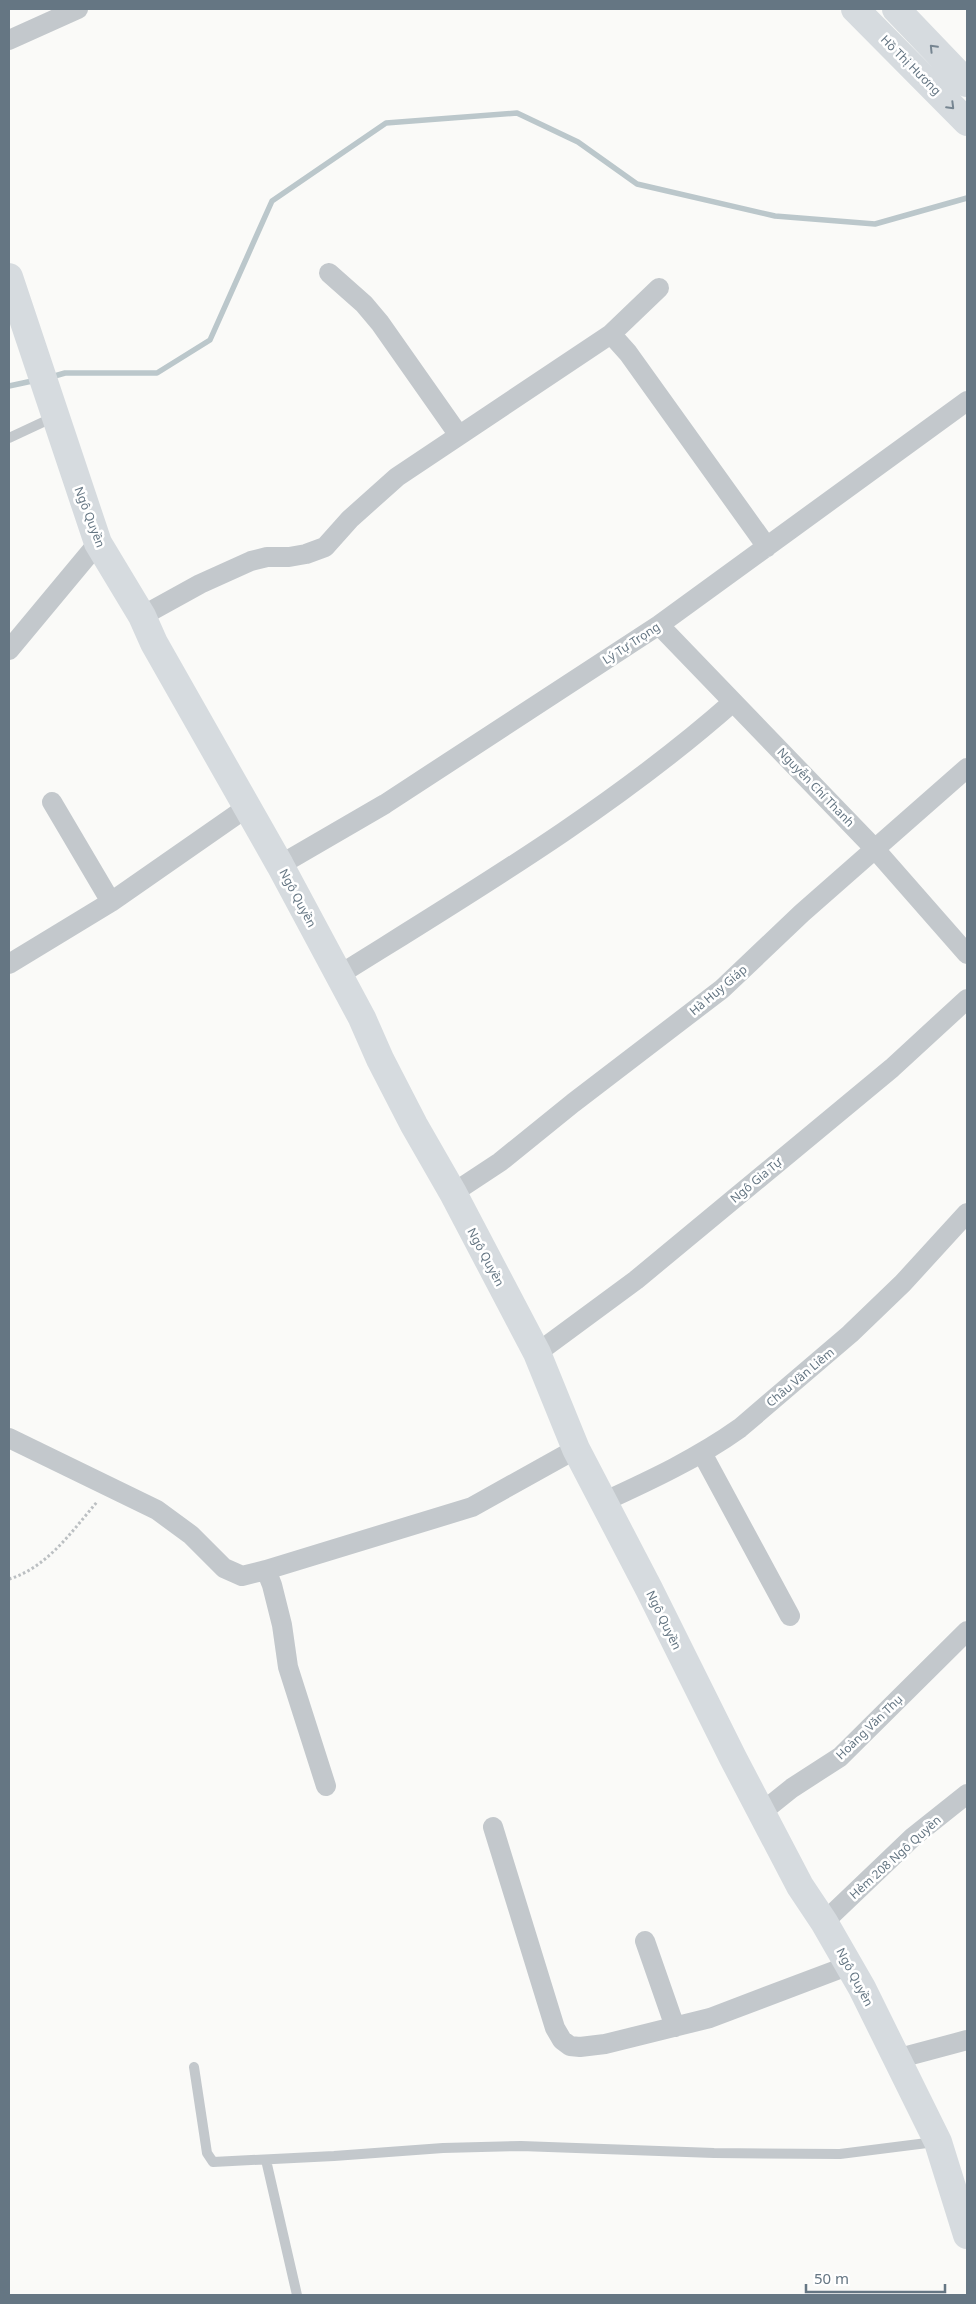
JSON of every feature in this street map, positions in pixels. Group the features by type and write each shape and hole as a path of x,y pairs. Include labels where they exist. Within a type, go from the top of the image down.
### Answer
{"street":[{"path":"9,40 78,9"},
{"name":"Hồ Thị Hương","path":"855,9 967,122"},
{"path":"896,9 967,83"},
{"path":"329,273 364,304 380,323 458,434"},
{"name":"Ngô Quyền","path":"9,277 50,406 98,543 142,616 154,643 280,865 339,975 414,1125 453,1193 537,1353 576,1449 728,1750 785,1859 850,1965 938,2142 967,2236"},
{"path":"142,616 200,584 251,561 267,557 289,557 306,554 324,547 397,476 611,334 659,288"},
{"path":"611,334 628,353 767,547"},
{"name":"Lý Tự Trọng","path":"280,865 385,804 659,625 967,401"},
{"path":"9,650 98,543"},
{"name":"Nguyễn Chí Thanh","path":"659,625 874,848 967,954"},
{"path":"339,975 578,823 691,739 733,702"},
{"name":"Hà Huy Giáp","path":"453,1193 500,1162 573,1103 722,989 874,848 967,768"},
{"path":"52,802 111,902"},
{"path":"9,964 111,902 246,808"},
{"name":"Ngô Gia Tự","path":"537,1353 636,1280 892,1068 967,999"},
{"name":"Châu Văn Liêm","path":"604,1502 668,1472 702,1453 740,1428 850,1334 902,1283 967,1213"},
{"path":"9,1438 157,1510 191,1535 224,1568 242,1576 472,1507 576,1449"},
{"path":"702,1453 790,1616"},
{"path":"266,1570 272,1585 282,1625 288,1667 326,1786"},
{"name":"Hoàng Văn Thụ","path":"762,1812 792,1788 840,1757 967,1631"},
{"name":"Hẻm 208 Ngô Quyền","path":"824,1922 913,1837 967,1794"},
{"path":"493,1827 555,2028 562,2040 570,2046 580,2047 605,2044 710,2018 850,1965"},
{"path":"646,1941 674,2027"},
{"path":"896,2059 967,2040"}],"lane":[{"path":"9,438 50,406"},
{"path":"194,2067 207,2153 212,2162 443,2148 521,2146 714,2153 840,2154 938,2142"},
{"path":"266,2160 297,2295"}],"path":[{"path":"9,1579 25,1574 36,1566 58,1546 112,1487"}],"waterway":[{"path":"51,377 65,373 157,373 210,340 272,201 386,123 517,113 578,142 637,184 775,216 875,224 967,198"},
{"path":"9,386 37,380"}]}
